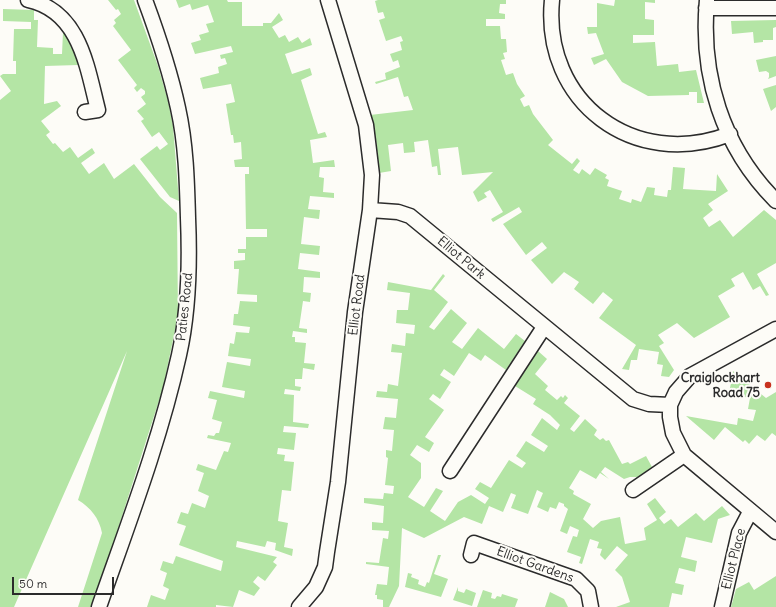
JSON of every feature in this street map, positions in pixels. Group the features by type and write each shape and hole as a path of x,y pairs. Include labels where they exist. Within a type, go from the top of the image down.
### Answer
{"street":[{"path":"28,0 53,10 72,30 83,54 96,113"},
{"name":"Paties Road","path":"99,607 153,451 168,401 180,354 187,307 189,233 183,138 170,74 145,0"},
{"name":"Elliot Road","path":"299,607 316,587 326,559 338,482 355,312 370,210 372,175 369,138 328,0"},
{"path":"552,0 551,27 553,41 561,69 575,94 601,119 632,137 659,144 674,145 702,143 730,134"},
{"path":"776,8 706,4 705,44 710,83 720,114 752,172 776,201"},
{"name":"Elliot Park","path":"370,210 398,212 410,216 633,399 649,404 670,405"},
{"path":"450,470 544,327"},
{"path":"776,329 690,376 676,392 670,405 673,433 684,455 750,512 776,532"},
{"path":"633,490 684,455"},
{"name":"Elliot Place","path":"722,607 739,534 750,512"},
{"name":"Elliot Gardens","path":"471,555 474,544 576,579 588,592 590,607"}],"green space":[{"path":"108,0 134,0 158,66 168,101 173,126 179,201 170,197 140,159 157,146 160,150 168,144 159,132 152,137 141,121 144,119 137,111 146,104 141,97 145,94 145,91 141,88 137,92 134,88 137,85 118,60 131,50 113,26 116,23 114,20 121,14 118,9 116,10"},
{"path":"176,0 227,0 228,2 242,2 242,26 263,26 263,23 271,23 279,13 283,20 272,27 279,38 285,35 289,42 298,37 302,43 310,38 312,45 285,54 292,74 310,68 312,75 301,80 318,134 325,132 327,137 310,140 313,163 334,160 335,167 320,167 319,177 324,178 323,192 334,193 334,198 310,196 308,209 320,210 319,219 304,217 301,244 320,246 319,255 300,253 298,269 320,272 320,278 304,277 303,292 311,293 310,302 303,301 299,328 307,329 307,333 293,331 292,337 295,337 295,342 306,343 304,363 315,364 314,370 303,368 302,379 295,379 295,386 301,387 300,391 285,389 284,394 294,395 293,422 309,424 308,428 284,426 283,432 296,433 294,450 278,448 277,454 285,455 284,461 294,462 291,491 282,490 278,521 288,523 284,547 293,549 292,556 275,550 276,543 267,541 265,547 237,541 236,547 277,557 273,562 277,565 265,581 258,576 253,582 260,588 254,596 239,590 233,607 216,605 216,607 147,607 151,595 165,600 169,589 163,586 167,573 160,570 163,561 173,564 176,556 221,571 223,561 179,545 186,526 177,523 181,512 188,514 192,503 205,508 209,496 198,491 204,473 196,470 198,464 216,470 224,451 228,452 231,443 207,438 208,435 214,436 216,433 219,433 222,422 212,419 217,400 208,398 210,391 244,398 245,391 222,387 227,362 250,366 251,359 228,356 230,343 234,344 236,332 249,333 250,327 233,325 234,314 238,314 240,301 257,302 257,295 237,294 239,269 234,269 234,261 245,260 245,253 238,253 238,249 246,249 246,237 267,237 267,229 246,229 245,174 249,174 249,167 235,167 234,160 242,159 241,142 234,143 233,135 231,135 226,104 235,102 231,84 203,89 200,78 219,73 218,67 227,64 225,58 221,59 220,55 233,52 231,46 195,54 191,43 201,40 199,35 209,32 206,24 214,22 208,5 192,10 190,4 179,8"},
{"path":"506,0 506,4 500,4 499,13 505,14 505,19 486,19 486,26 500,26 501,39 506,39 507,52 503,53 505,59 501,60 506,75 513,73 517,84 525,96 520,99 524,107 529,105 533,114 553,140 548,145 572,164 577,158 580,161 573,170 579,174 582,169 590,175 595,168 607,175 605,178 609,180 607,186 622,191 619,199 631,203 632,199 641,202 647,187 655,188 654,195 667,197 668,190 671,190 673,167 685,168 683,189 716,191 717,174 728,191 708,204 713,210 703,218 709,227 720,220 733,237 764,210 776,220 776,263 757,274 769,295 766,296 760,286 753,290 743,272 731,279 735,286 718,296 730,317 694,338 677,323 658,335 664,343 659,346 674,370 669,377 661,376 663,365 657,364 659,352 639,349 637,360 631,360 629,370 622,369 636,345 599,318 613,300 603,292 593,304 574,289 579,282 564,272 552,284 531,260 547,248 542,242 526,255 503,224 522,212 519,207 493,222 491,219 503,212 490,190 484,193 487,197 478,202 473,192 493,172 462,175 458,147 438,149 441,175 438,175 437,166 432,167 428,140 414,142 415,152 404,153 403,143 388,145 391,171 379,173 376,139 370,115 413,110 408,96 404,97 398,77 376,84 375,82 386,79 385,73 400,67 398,60 393,62 390,54 402,50 400,42 403,41 401,36 386,41 379,20 385,18 383,12 378,13 375,1"},
{"path":"615,0 655,0 655,3 645,2 645,19 654,20 654,35 633,35 633,43 655,42 657,66 678,64 679,72 696,70 704,103 697,103 697,92 689,92 689,95 648,96 622,82 606,59 594,65 591,58 604,54 596,33 588,34 587,27 597,27 597,3 614,6"},
{"path":"3,9 34,10 34,20 38,20 37,47 53,48 53,54 62,54 63,32 65,32 71,43 78,65 45,66 44,104 57,101 61,106 41,121 50,132 46,135 53,144 55,143 63,152 70,147 78,158 92,148 95,153 81,163 89,174 104,163 114,179 134,164 160,197 177,213 178,316 163,388 93,607 78,607 102,533 94,514 87,506 78,500 127,351 14,607 0,607 0,100 11,91 0,76 3,74 16,74 16,61 13,61 14,29 31,29 31,22 3,21"},
{"path":"776,20 776,27 773,28 773,40 763,40 763,42 754,43 753,32 732,34 731,21"},
{"path":"776,56 776,76 768,79 769,73 766,71 759,72 756,60"},
{"path":"776,85 776,107 771,111 763,89"},
{"path":"443,274 445,276 434,290 448,302 429,327 434,330 451,309 467,323 452,342 462,349 478,328 504,349 516,334 525,341 506,370 485,355 481,361 469,353 454,376 444,369 440,375 451,382 440,399 433,394 429,399 444,410 425,437 434,443 429,452 417,445 410,455 421,463 421,478 408,497 424,507 436,488 443,491 430,511 445,521 458,502 471,495 485,504 489,498 475,489 480,482 491,488 509,460 522,468 526,463 516,456 526,441 544,452 548,446 531,435 542,418 557,430 560,425 550,415 533,404 536,399 515,386 538,351 547,359 535,374 548,386 545,390 557,400 561,396 563,398 565,395 568,398 564,403 580,416 570,429 574,432 585,419 597,430 594,435 600,440 603,438 606,441 609,440 622,464 628,462 630,464 646,456 652,467 638,477 624,479 605,467 601,472 609,479 600,473 596,479 580,470 569,488 574,491 573,494 591,504 583,519 593,528 601,521 620,517 625,544 646,540 644,528 657,520 647,504 655,498 666,512 659,518 664,524 671,519 678,527 696,513 704,521 722,506 730,515 718,519 712,543 686,537 681,557 697,561 695,572 679,568 675,583 684,585 682,595 672,593 669,607 616,607 630,602 622,577 615,570 628,555 617,546 605,560 600,555 602,549 597,548 599,542 590,539 582,564 579,563 581,557 567,552 573,536 577,537 579,530 570,526 567,534 560,531 568,509 564,506 564,504 559,502 556,509 550,507 548,512 537,507 543,493 537,490 528,514 511,508 516,495 511,493 503,512 489,506 482,524 464,517 424,538 402,528 399,586 389,607 383,607 383,600 377,599 377,595 375,595 377,584 387,585 389,567 366,564 366,562 379,563 383,538 388,539 389,531 372,530 372,522 383,523 384,506 364,503 364,498 383,499 384,493 393,494 394,486 385,485 388,458 386,457 386,450 392,451 394,430 383,429 385,417 396,418 398,399 376,397 377,391 387,392 388,384 398,386 402,353 391,352 392,344 405,346 406,333 414,334 415,325 396,323 397,310 408,310 410,293 387,290 388,282 431,290"},
{"path":"733,371 766,398 776,392 776,436 772,433 765,441 757,435 749,444 745,440 743,442 725,427 714,440 686,416 737,425 738,418 753,421 756,410 748,409 750,398 729,394"},
{"path":"438,555 441,555 434,574 448,579 441,597 405,587 408,573 412,574 411,577 419,580 418,584 425,587 427,582 429,583"},
{"path":"776,576 776,607 731,607 736,589 749,582 754,590"},
{"path":"458,587 458,591 464,593 466,589 476,593 472,606 453,600"},
{"path":"483,590 492,593 491,598 495,599 497,596 501,597 502,594 518,599 515,607 477,607"},
{"path":"550,592 564,599 568,607 545,607"}],"place":[{"name":"Craiglockhart Road 75","path":"768,385"}]}
